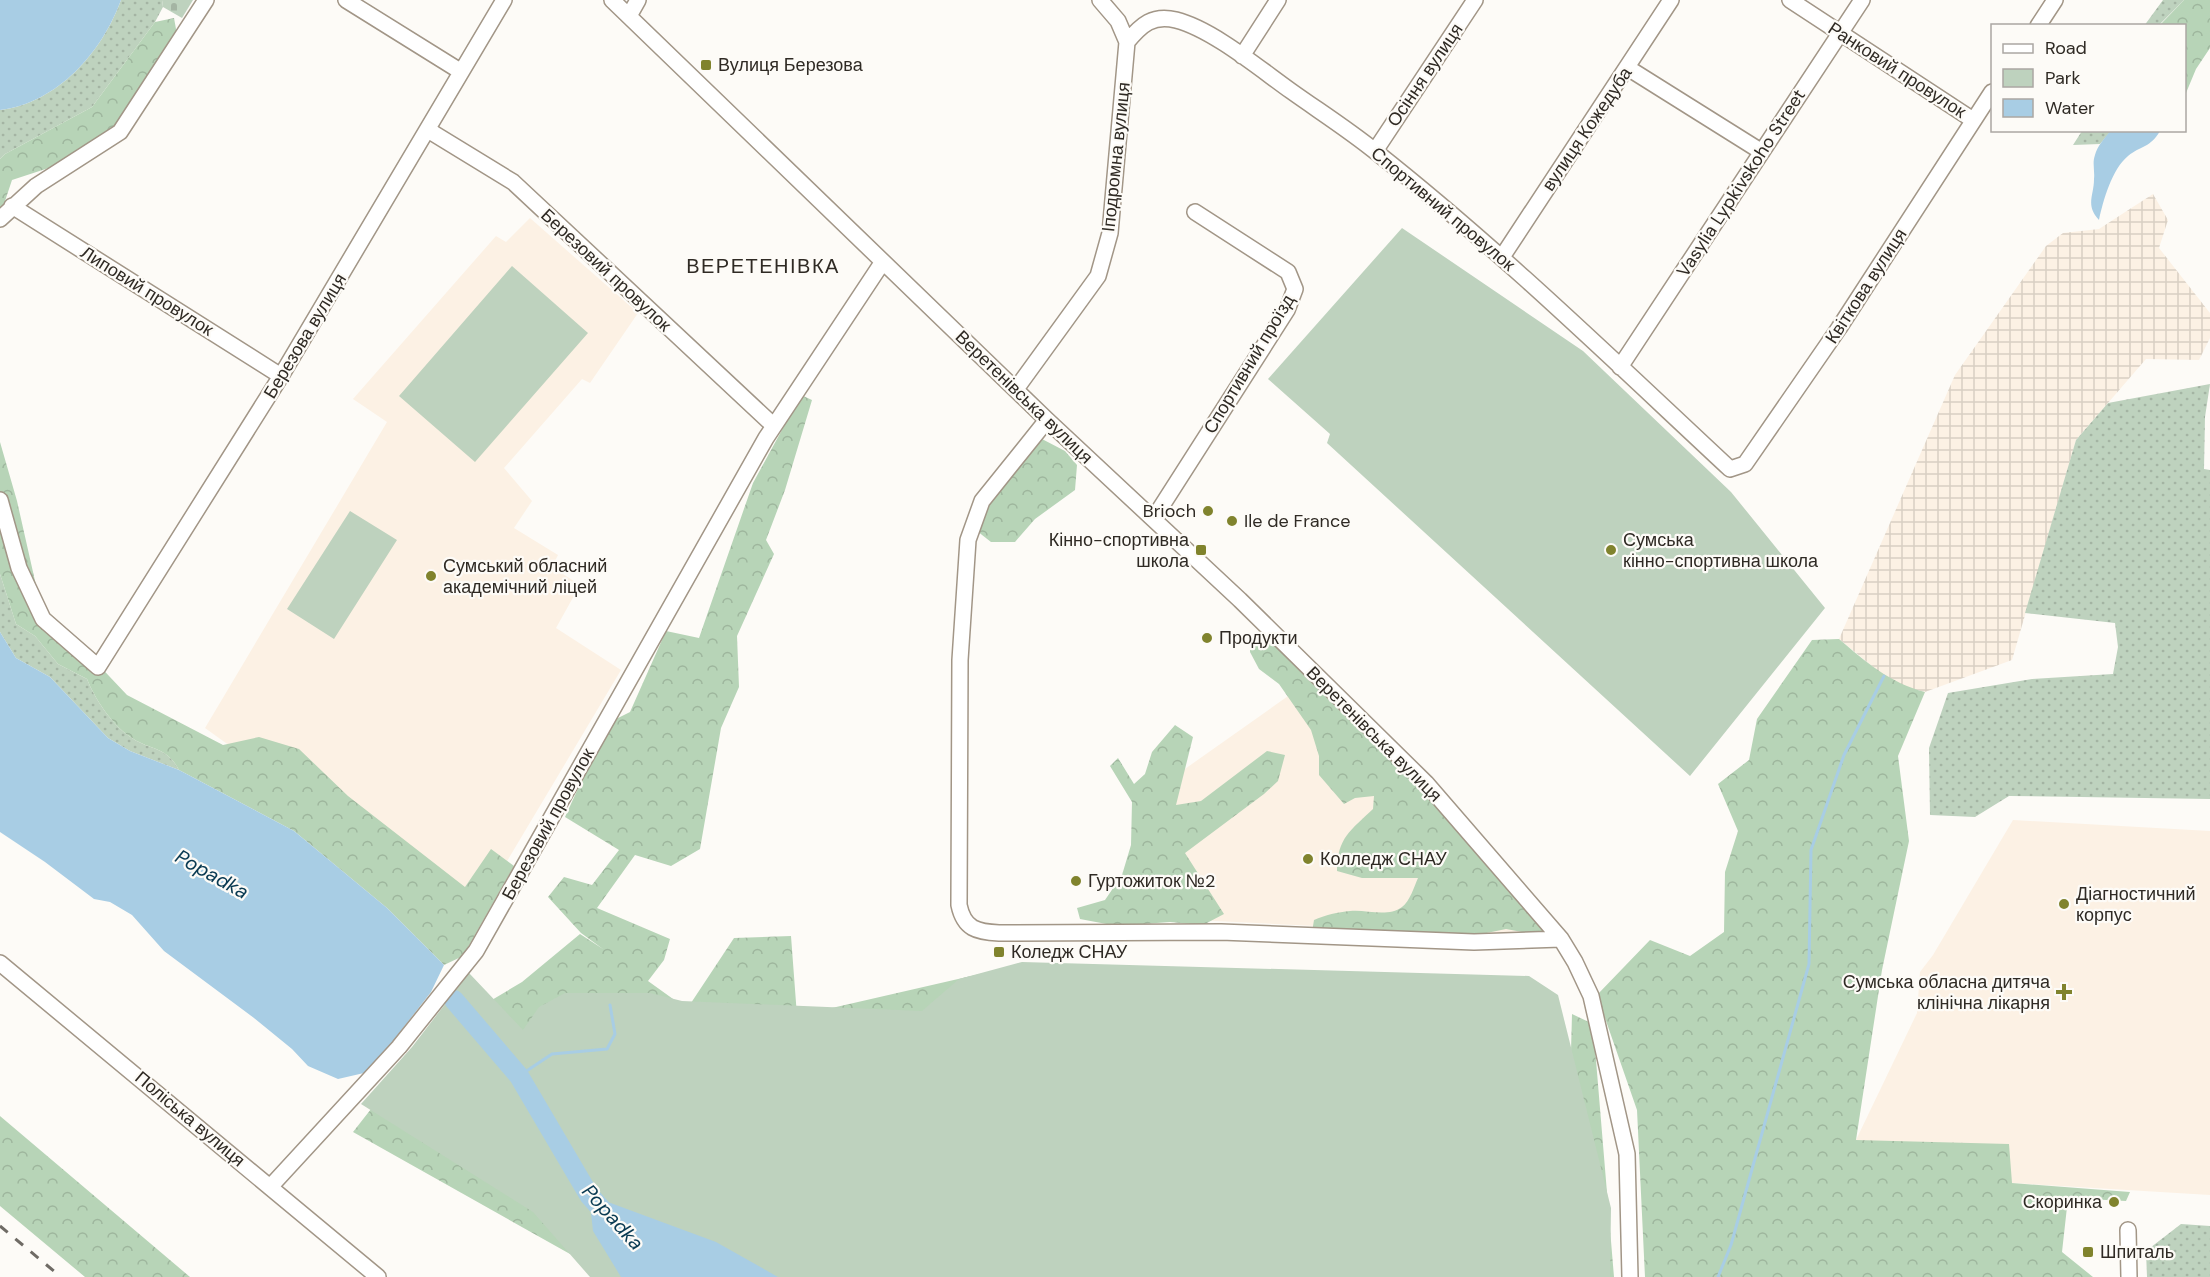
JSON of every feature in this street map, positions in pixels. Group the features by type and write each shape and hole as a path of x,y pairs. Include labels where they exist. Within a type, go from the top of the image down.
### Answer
{"street":[{"path":"0,219 36,186 120,132 206,0"},
{"path":"346,0 460,71"},
{"name":"Березова вулиця","path":"0,500 20,568 43,619 98,667 281,376 504,0"},
{"name":"Веретенівська вулиця","path":"612,0 882,263 1154,518 1426,783 1561,939 1591,996 1627,1154 1630,1277"},
{"path":"629,16 638,0"},
{"path":"1100,0 1118,21 1126,42"},
{"path":"1242,56 1278,0"},
{"name":"Осіння вулиця","path":"1375,151 1475,0"},
{"name":"вулиця Кожедуба","path":"1502,256 1671,0"},
{"name":"Ранковий провулок","path":"1790,0 1973,120"},
{"name":"Vasylia Lypkivskoho Street","path":"1620,367 1863,0"},
{"path":"2039,24 2055,0"},
{"name":"Спортивний провулок","path":"1126,42 1141,25 1155,18 1175,20 1192,26 1242,56 1375,151 1502,256 1730,469"},
{"name":"Іподромна вулиця","path":"1016,388 1098,276 1110,233 1126,42"},
{"path":"1628,68 1762,152"},
{"name":"Квіткова вулиця","path":"1730,469 1745,464 1839,328 1991,93"},
{"name":"Березовий провулок","path":"428,130 513,182 774,426"},
{"name":"Липовий провулок","path":"12,206 281,376"},
{"name":"Спортивний проїзд","path":"1154,518 1287,310 1295,289 1288,272 1195,212"},
{"name":"Березовий провулок","path":"271,1186 399,1047 476,951 774,426 882,263"},
{"path":"1047,420 982,501 968,540 959,684 959,905 962,918 975,932 1221,932 1474,942 1561,939"},
{"name":"Поліська вулиця","path":"0,963 378,1277"},
{"path":"2128,1230 2129,1277"}],"shaded area":[{"path":"2153,194 2168,220 2159,248 2210,313 2210,338 2199,360 2146,359 2076,440 2012,660 1925,692 1904,687 1884,676 1839,639 1955,375 2046,246 2063,233 2099,229"},
{"name":"Сумський обласний академічний ліцей","path":"530,218 638,313 590,383 582,379 504,468 532,501 514,528 558,555 552,567 580,585 556,628 621,670 472,920 205,728 387,422 353,399 496,236 506,242"},
{"name":"Колледж СНАУ","path":"1308,682 1554,938 1135,917 1141,800"},
{"name":"Сумська обласна дитяча клінічна лікарня","path":"2013,820 2210,831 2210,1195 2012,1183 1800,1277 1856,1140 1917,1013 1920,972 1933,955"}],"green space":[{"path":"121,0 162,0 163,7 155,22 92,107 5,154 0,159 0,110 41,97 59,86 75,72 102,38"},
{"path":"162,0 193,0 182,18 163,7"},
{"path":"2163,0 2184,0 2160,24 2145,24"},
{"path":"2184,0 2210,0 2210,48 2196,69 2186,93 2186,24 2161,24"},
{"path":"174,18 178,40 116,137 73,160 12,180 0,216 0,159 5,154 92,107 155,22"},
{"path":"2081,132 2110,132 2100,144 2073,145"},
{"name":"Сумська кінно-спортивна школа","path":"1402,228 1583,351 1731,492 1825,608 1690,776 1327,443 1330,434 1268,379"},
{"path":"512,266 588,333 475,462 399,396"},
{"path":"2210,384 2205,417 2204,469 2210,470 2210,799 2009,796 1975,817 1930,815 1929,748 1948,693 2032,679 2113,674 2118,647 2115,623 2025,613 2076,440 2108,403"},
{"path":"801,395 812,400 785,490 766,540 774,554 737,636 739,687 721,728 700,849 671,866 635,855 597,908 670,939 664,960 648,981 687,1009 734,938 791,936 797,1016 1023,964 588,1196 570,1254 353,1132 433,1030 480,1007 522,982 580,934 603,949 581,933 548,897 564,877 592,885 619,850 565,817 608,723 630,712 666,631 699,638 753,483"},
{"path":"1042,439 1065,451 1077,465 1075,490 1035,519 1015,542 991,542 977,531 986,504"},
{"path":"0,442 17,501 40,603 127,695 223,745 259,737 299,749 348,796 465,887 491,849 514,866 463,956 444,965 387,908 294,831 179,770 169,756 129,736 104,710 87,679 58,664 35,636 16,624 0,574"},
{"path":"350,511 397,540 334,639 287,609"},
{"path":"0,574 16,624 35,636 58,664 87,679 104,710 122,731 136,741 169,756 179,770 130,751 108,738 50,677 16,658 0,632"},
{"path":"1260,631 1413,777 1554,938 1506,929 1472,936 1312,932 1314,920 1332,914 1350,911 1383,913 1402,907 1418,878 1362,878 1337,871 1343,842 1352,829 1373,809 1374,796 1355,798 1344,804 1319,775 1319,756 1311,730 1279,684 1259,669 1250,652 1251,636"},
{"path":"1839,639 1869,664 1890,677 1925,692 1898,756 1909,841 1882,970 1856,1140 2009,1144 2012,1183 2130,1192 2126,1201 2068,1198 2062,1252 2093,1277 1645,1277 1637,1110 1597,995 1650,940 1690,956 1724,932 1725,872 1738,831 1718,784 1749,760 1757,719 1812,640"},
{"path":"1175,725 1193,737 1176,805 1201,801 1267,751 1285,755 1278,781 1185,853 1224,914 1203,925 1170,922 1117,926 1080,919 1077,908 1105,900 1122,875 1131,845 1132,802 1110,766 1118,758 1134,784 1145,774 1152,752"},
{"path":"1022,962 1529,976 1558,995 1611,1208 1610,1277 590,1277 533,1212 361,1104 412,1047 469,973 523,1030 539,1007 565,993 650,993 682,1001 922,1011 959,979"},
{"path":"1572,1014 1593,1024 1614,1277 1565,1277"},
{"path":"0,1116 190,1277 85,1277 0,1206"},
{"path":"2181,1224 2210,1226 2210,1277 2147,1277 2146,1251"}],"water":[{"path":"0,0 121,0 102,38 75,72 59,86 41,97 0,110"},
{"path":"2110,132 2159,132 2149,143 2128,156 2117,169 2099,220 2092,210 2091,200 2095,155"},
{"path":"0,632 16,658 50,677 108,738 130,751 179,770 294,831 387,908 444,965 431,992 379,1059 364,1073 338,1079 308,1066 292,1049 254,1018 164,951 132,915 110,902 94,899 0,832"},
{"path":"589,1195 716,1242 778,1277 621,1277 593,1231"}],"waterway":[{"path":"1718,1277 1731,1245 1809,964 1811,850 1844,755 1884,676"},
{"name":"Popadka","path":"454,1000 519,1076 589,1195 606,1214"},
{"path":"519,1076 552,1054 607,1049 615,1034 610,1005"}],"railway":[{"path":"0,1226 61,1277"}],"place":[{"name":"Вулиця Березова","path":"706,65"},
{"name":"Brioch","path":"1208,511"},
{"name":"Ile de France","path":"1232,521"},
{"name":"Кінно-спортивна школа","path":"1201,550"},
{"name":"Сумська кінно-спортивна школа","path":"1611,550"},
{"name":"Сумський обласний академічний ліцей","path":"431,576"},
{"name":"Продукти","path":"1207,638"},
{"name":"Колледж СНАУ","path":"1308,859"},
{"name":"Гуртожиток №2","path":"1076,881"},
{"name":"Діагностичний корпус","path":"2064,904"},
{"name":"Коледж СНАУ","path":"999,952"},
{"name":"Сумська обласна дитяча клінічна лікарня","path":"2064,992"},
{"name":"Скоринка","path":"2114,1202"},
{"name":"Шпиталь","path":"2088,1252"}],"district":[{"name":"ВЕРЕТЕНІВКА","path":"763,266"}]}
